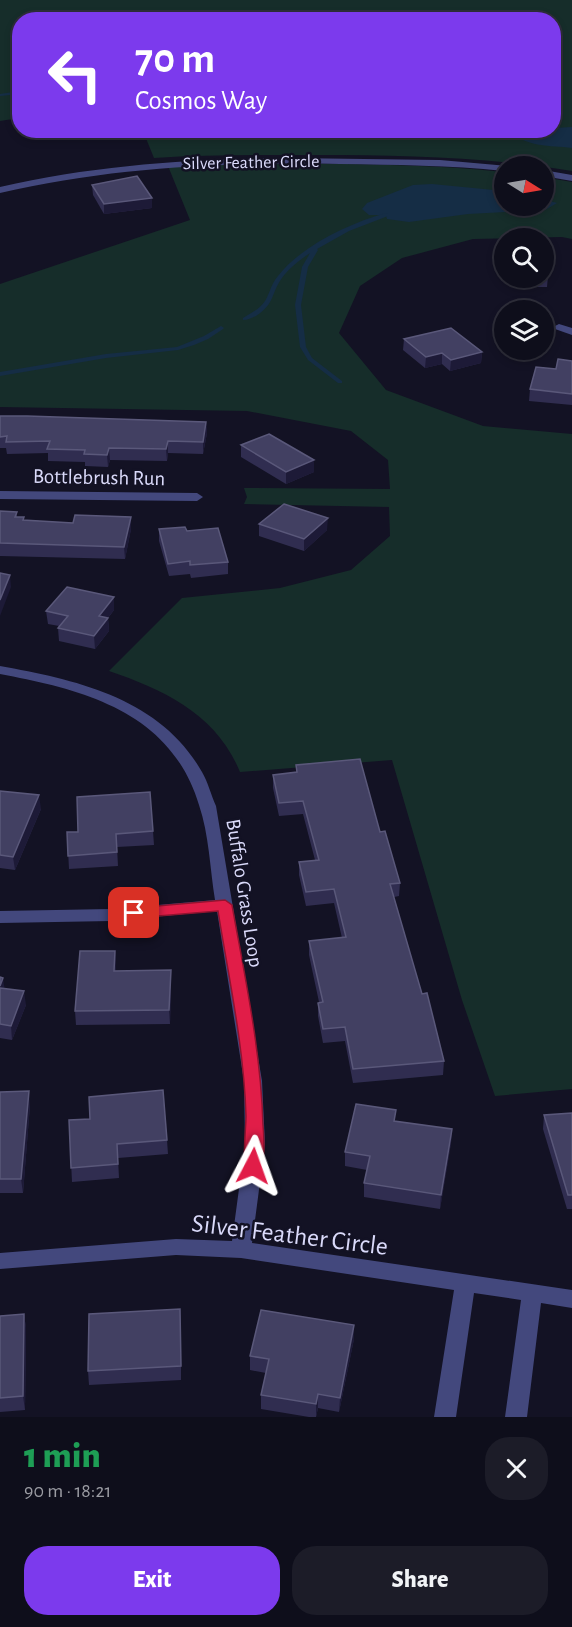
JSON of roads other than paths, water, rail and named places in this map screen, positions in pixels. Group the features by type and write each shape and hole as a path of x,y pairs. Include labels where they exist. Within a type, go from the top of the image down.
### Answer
{"street":[{"name":"Silver Feather Circle","path":"0,190 67,175 114,168 202,161 419,162 494,167"},
{"path":"554,175 572,178"},
{"path":"559,327 572,332"},
{"name":"Bottlebrush Run","path":"0,495 197,497"},
{"name":"Buffalo Grass Loop","path":"0,670 84,688 118,702 145,717 169,736 189,759 201,783 208,806 253,1081 255,1144 241,1250"},
{"path":"0,916 111,915 225,905"},
{"name":"Silver Feather Circle","path":"0,1261 176,1247 241,1250 572,1299"},
{"path":"445,1417 465,1284"},
{"path":"516,1417 532,1294"}],"water":[{"path":"572,127 572,148 531,143 520,138 561,138 561,128"},
{"path":"432,184 494,190 494,213 409,222 387,219 386,215 369,215 362,209 367,203 413,185"}],"waterway":[{"path":"0,95 12,93"},
{"path":"245,319 264,307 275,284 294,262 347,230 386,215"},
{"path":"315,250 305,267 298,305 303,347 310,359 340,382"},
{"path":"0,374 106,356 165,351 192,344 221,328"}]}
